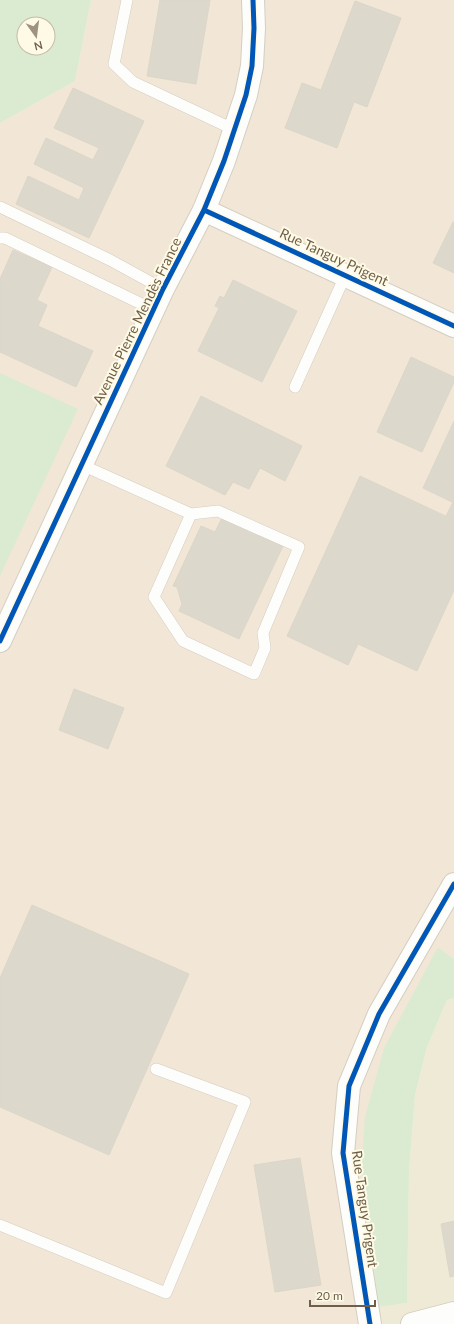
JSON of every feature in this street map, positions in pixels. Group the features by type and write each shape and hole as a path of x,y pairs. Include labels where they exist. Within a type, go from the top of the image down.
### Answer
{"street":[{"name":"Avenue Pierre Mendès France","path":"0,641 163,289 204,210 235,130 246,95 252,66 254,28 253,0"},
{"name":"Rue Tanguy Prigent","path":"204,210 454,326"},
{"name":"Rue Tanguy Prigent","path":"370,1324 343,1153 349,1086 379,1014 454,884"},
{"path":"412,1324 454,1313"}],"lane":[{"path":"127,0 114,64 133,82 235,130"},
{"path":"0,208 110,260 163,289"},
{"path":"0,238 5,238 12,241 154,310"},
{"path":"295,387 345,276"},
{"path":"82,465 191,514 218,511 299,547 263,633 265,648 254,674 183,641 154,597 191,514"},
{"path":"0,1225 166,1293 245,1102 156,1069"}],"shaded area":[{"path":"91,0 454,0 454,959 438,947 361,1171 382,1324 0,1324 0,123 75,81"},
{"path":"454,998 454,1324 382,1324 379,1307 407,1303 409,1171 415,1095 427,1047 447,1000"}],"green space":[{"path":"0,0 91,0 75,81 0,123"},
{"path":"0,373 78,409 0,576"},
{"path":"438,947 454,959 454,998 447,1000 427,1047 415,1095 409,1171 407,1303 379,1307 361,1171 365,1117 384,1048"}],"building":[{"path":"160,0 210,0 196,84 147,76"},
{"path":"355,1 401,18 367,107 354,102 337,148 285,128 302,83 321,90"},
{"path":"73,88 144,121 89,238 16,204 28,176 79,200 84,188 34,164 46,138 93,160 99,148 54,128"},
{"path":"454,222 454,273 433,263"},
{"path":"13,250 52,267 37,300 47,305 38,326 93,351 76,387 0,352 0,279"},
{"path":"233,280 297,311 262,382 198,351 219,308 215,306 220,296 224,298"},
{"path":"411,357 454,377 454,382 422,452 377,432"},
{"path":"201,396 302,446 285,481 260,468 249,489 233,482 225,495 166,466"},
{"path":"454,421 454,503 423,488"},
{"path":"360,476 454,520 454,590 417,671 358,644 348,665 287,636"},
{"path":"453,502 454,503 454,520 446,516"},
{"path":"222,518 283,546 239,639 179,611 182,604 177,587 173,586 201,526 215,532"},
{"path":"74,689 124,708 108,749 59,730"},
{"path":"32,905 189,974 109,1155 0,1107 0,978"},
{"path":"300,1158 321,1285 275,1292 254,1165"},
{"path":"454,1221 454,1276 450,1277 441,1224"}],"cycle path":[{"path":"0,641 163,289 204,210 224,161 246,95 252,66 254,28 253,0"},
{"path":"204,210 454,326"},
{"path":"370,1324 343,1153 349,1086 379,1014 454,884"}]}
